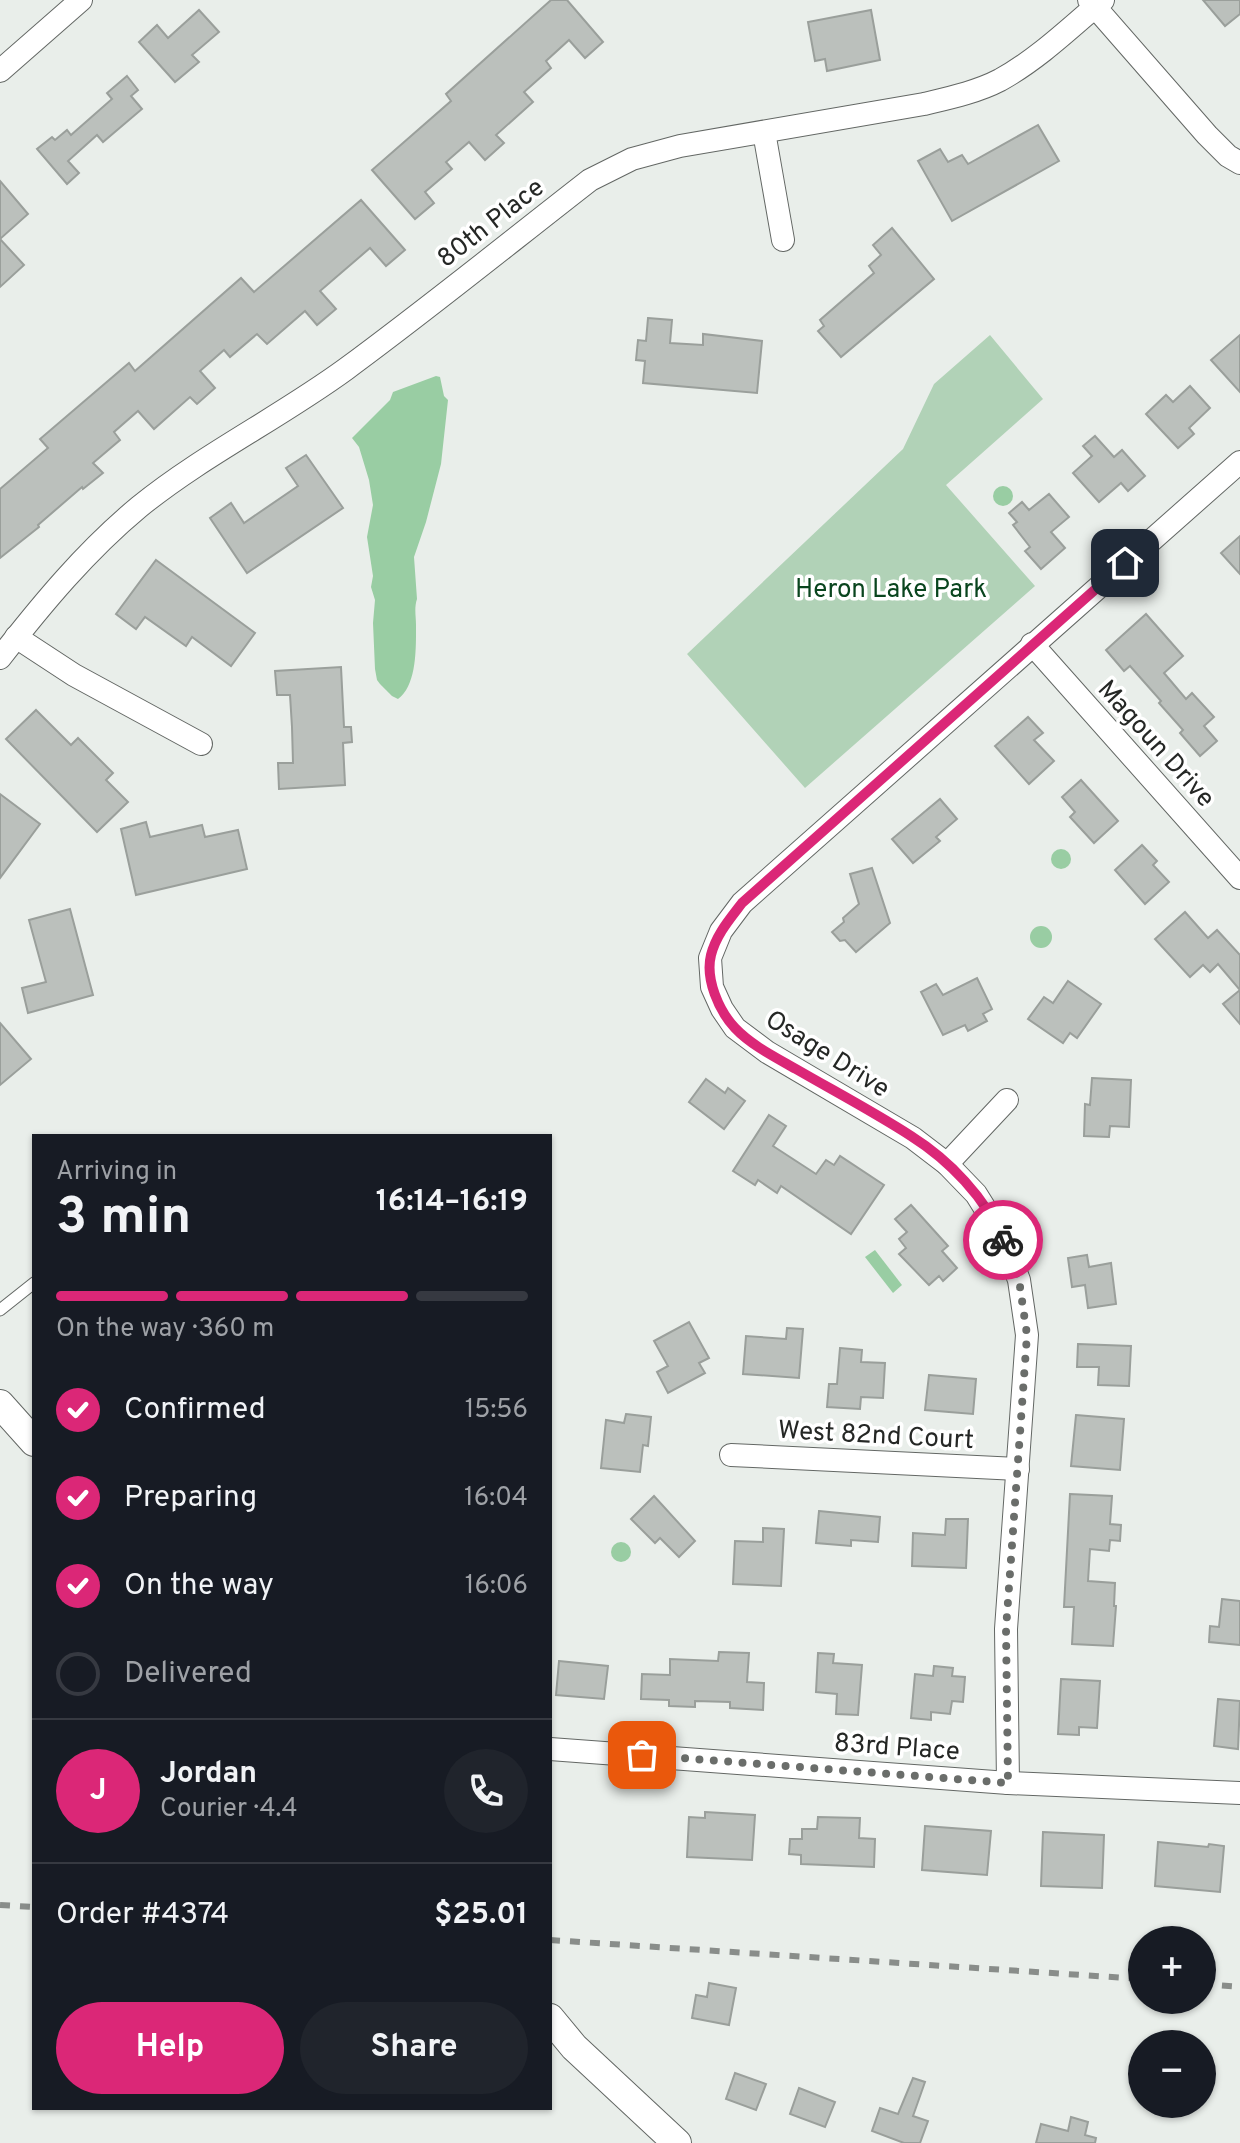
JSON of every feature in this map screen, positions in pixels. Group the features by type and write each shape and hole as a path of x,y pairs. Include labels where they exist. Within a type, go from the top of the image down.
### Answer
{"street":[{"path":"0,71 81,0"},
{"path":"1095,2 1207,135 1228,156 1240,163"},
{"name":"80th Place","path":"0,658 44,601 87,555 139,507 343,371 590,180 632,159 680,146 924,104 998,81 1045,49 1095,2"},
{"path":"764,132 783,240"},
{"name":"Osage Drive","path":"1008,1783 1006,1629 1027,1335 1019,1280 1001,1234 976,1194 947,1164 913,1138 767,1052 735,1028 712,987 710,958 721,931 742,903 1240,462"},
{"path":"16,637 74,675 201,744"},
{"name":"Magoun Drive","path":"1032,644 1240,878"},
{"path":"947,1164 1007,1100"},
{"path":"0,1404 32,1440"},
{"name":"West 82nd Court","path":"731,1455 1018,1469"},
{"name":"83rd Place","path":"552,1749 1008,1783 1240,1793"},
{"path":"552,2020 574,2047 666,2139"}],"lane":[{"path":"0,1310 32,1285"}],"green space":[{"name":"Heron Lake Park","path":"990,335 1043,399 946,485 1035,586 805,788 687,654 903,449 934,384"}],"shaded area":[{"path":"440,377 444,396 448,400 441,464 414,557 417,599 415,655 409,685 398,699 380,684 375,669 375,600 367,537 373,505 359,447 352,438 390,400 393,392"},
{"path":"999,486 1007,486 1013,496 1007,506 999,506 993,500 993,492"},
{"path":"1061,849 1068,852 1071,859 1068,866 1061,869 1054,866 1051,859 1054,852"},
{"path":"1041,926 1049,929 1052,937 1049,945 1041,948 1033,945 1030,937 1033,929"},
{"path":"875,1250 902,1285 893,1293 865,1257"},
{"path":"621,1542 628,1545 631,1552 628,1559 621,1562 614,1559 611,1552 614,1545"}],"building":[{"path":"551,0 567,0 603,42 585,58 569,40 546,61 551,68 524,92 533,102 496,135 504,143 485,160 469,142 446,162 452,169 425,192 434,203 415,219 372,170 451,101 446,94"},
{"path":"1203,0 1240,0 1240,14 1225,26"},
{"path":"199,10 219,32 192,55 199,62 175,82 139,42 157,25 168,38"},
{"path":"871,10 880,60 827,71 825,59 815,61 808,22"},
{"path":"127,76 138,90 131,96 142,109 103,142 97,135 68,161 79,173 67,184 37,149 67,130 71,135 112,99 107,93"},
{"path":"1038,125 1059,161 952,221 918,161 940,149 948,162 962,155 968,164"},
{"path":"0,181 28,214 0,239"},
{"path":"361,200 405,250 386,266 370,248 320,291 336,309 317,325 305,311 267,344 257,334 230,357 224,350 200,371 215,388 197,404 190,397 154,429 138,411 114,432 120,440 93,463 103,473 82,487 0,558 0,489 48,448 40,439 129,363 135,371 241,278 254,292"},
{"path":"892,228 934,279 841,357 818,331 824,326 820,320 874,273 869,266 881,255 873,245"},
{"path":"0,239 24,265 0,287"},
{"path":"648,318 672,320 670,343 703,345 703,334 762,341 757,393 643,383 645,361 636,360 638,340 646,341"},
{"path":"1240,335 1240,392 1211,360"},
{"path":"1190,386 1210,408 1189,428 1194,434 1178,448 1146,414 1166,395 1173,402"},
{"path":"1095,436 1114,457 1122,450 1145,476 1128,491 1121,483 1099,502 1073,473 1092,456 1083,446"},
{"path":"306,455 343,508 247,573 210,518 231,503 244,523 298,486 286,468"},
{"path":"1049,494 1069,517 1051,532 1065,548 1041,569 1025,551 1030,547 1013,525 1017,522 1009,513 1022,502 1029,510"},
{"path":"1240,536 1240,574 1221,553"},
{"path":"156,560 255,633 231,666 192,637 186,646 145,617 136,629 116,614"},
{"path":"1146,614 1183,656 1164,673 1186,699 1192,693 1214,717 1204,726 1217,741 1200,756 1180,733 1183,730 1159,703 1161,701 1130,666 1124,671 1106,650"},
{"path":"341,667 344,727 351,727 352,742 343,743 345,785 279,789 278,763 293,763 292,727 290,695 277,695 275,671"},
{"path":"36,710 71,745 78,738 113,773 106,780 128,802 97,832 6,739"},
{"path":"1028,717 1043,733 1034,740 1054,761 1029,784 995,746"},
{"path":"1081,780 1118,821 1094,843 1070,817 1075,812 1062,797"},
{"path":"0,794 40,824 0,878"},
{"path":"940,799 957,819 936,837 940,841 913,863 892,839"},
{"path":"146,822 150,837 202,825 205,837 238,830 247,869 136,895 121,829"},
{"path":"1142,845 1157,861 1153,865 1169,882 1145,904 1115,870"},
{"path":"872,868 890,923 856,952 832,932 859,904 850,874"},
{"path":"70,909 93,995 28,1013 22,988 46,982 29,920"},
{"path":"1185,912 1208,938 1217,930 1240,955 1240,990 1218,964 1210,972 1203,965 1190,977 1155,939"},
{"path":"977,978 992,1009 983,1014 987,1021 968,1031 965,1025 943,1035 921,992 936,984 943,995"},
{"path":"1068,981 1101,1004 1077,1038 1070,1033 1063,1043 1028,1019 1044,997 1053,1003"},
{"path":"1240,990 1240,1024 1223,1004"},
{"path":"0,1023 31,1059 0,1085"},
{"path":"1092,1078 1131,1080 1129,1127 1110,1126 1109,1137 1084,1136 1085,1104 1090,1105"},
{"path":"706,1079 725,1093 728,1088 745,1101 724,1129 689,1102"},
{"path":"769,1115 786,1126 773,1146 816,1174 826,1160 834,1165 840,1156 884,1185 851,1234 781,1186 777,1193 758,1180 755,1185 733,1171"},
{"path":"911,1205 948,1246 942,1251 957,1268 943,1281 939,1276 929,1285 899,1254 906,1248 899,1239 907,1232 895,1219"},
{"path":"1087,1255 1089,1267 1111,1263 1116,1304 1088,1308 1085,1285 1072,1287 1068,1258"},
{"path":"689,1322 709,1358 699,1363 705,1373 668,1393 657,1372 668,1366 654,1341"},
{"path":"787,1328 803,1329 799,1378 743,1374 746,1336 786,1339"},
{"path":"1078,1344 1131,1346 1129,1386 1098,1385 1099,1367 1077,1367"},
{"path":"840,1348 862,1350 861,1362 885,1363 883,1398 861,1397 860,1409 827,1407 829,1384 837,1384"},
{"path":"929,1375 976,1379 973,1414 925,1410"},
{"path":"626,1414 651,1417 648,1446 643,1445 640,1472 601,1468 606,1420 624,1423"},
{"path":"1076,1415 1124,1419 1120,1470 1071,1466"},
{"path":"1070,1494 1112,1496 1110,1524 1121,1525 1120,1541 1110,1540 1109,1551 1090,1549 1088,1581 1115,1583 1113,1646 1072,1644 1074,1607 1064,1607"},
{"path":"654,1496 695,1541 679,1557 660,1538 655,1543 631,1519"},
{"path":"819,1511 880,1517 878,1542 851,1540 851,1546 816,1543"},
{"path":"946,1519 968,1519 966,1568 912,1566 913,1533 945,1535"},
{"path":"763,1528 784,1529 781,1586 733,1584 735,1541 763,1542"},
{"path":"1222,1599 1240,1601 1240,1645 1209,1642 1210,1626 1219,1627"},
{"path":"719,1652 749,1653 747,1682 764,1683 763,1710 730,1708 730,1702 695,1701 695,1707 669,1706 669,1700 641,1699 642,1674 670,1675 670,1659 718,1661"},
{"path":"818,1653 834,1654 833,1663 862,1665 858,1715 836,1714 837,1694 816,1692"},
{"path":"559,1661 608,1666 604,1699 556,1695"},
{"path":"934,1666 953,1668 952,1676 965,1677 963,1702 952,1701 950,1714 931,1712 931,1720 911,1718 915,1674 933,1676"},
{"path":"1061,1679 1100,1681 1097,1728 1079,1727 1079,1735 1058,1734"},
{"path":"1218,1699 1240,1701 1238,1749 1214,1746"},
{"path":"705,1812 755,1815 752,1860 687,1857 689,1817 705,1818"},
{"path":"818,1817 860,1818 859,1838 875,1839 874,1867 801,1864 801,1855 789,1854 790,1839 802,1839 802,1829 817,1829"},
{"path":"925,1826 991,1831 987,1875 922,1870"},
{"path":"1043,1832 1104,1835 1102,1888 1041,1886"},
{"path":"1158,1842 1224,1846 1220,1892 1155,1886"},
{"path":"709,1983 736,1988 729,2025 692,2018 696,1995 707,1997"},
{"path":"735,2073 766,2084 756,2110 726,2099"},
{"path":"913,2078 925,2082 913,2116 928,2121 920,2143 904,2143 872,2131 880,2108 898,2114"},
{"path":"799,2088 835,2102 825,2127 790,2114"},
{"path":"1071,2117 1088,2122 1085,2135 1096,2138 1095,2143 1036,2143 1041,2124 1068,2131"}],"railway":[{"path":"0,1905 32,1907"},
{"path":"552,1940 1128,1978"},
{"path":"1216,1985 1240,1987"}],"way so far":[{"path":"642,1755 1008,1783 1006,1629 1027,1335 1019,1280 1003,1240"}],"route":[{"path":"1003,1240 976,1194 947,1164 913,1138 767,1052 735,1028 712,987 710,958 721,931 742,903 1125,563"}]}
